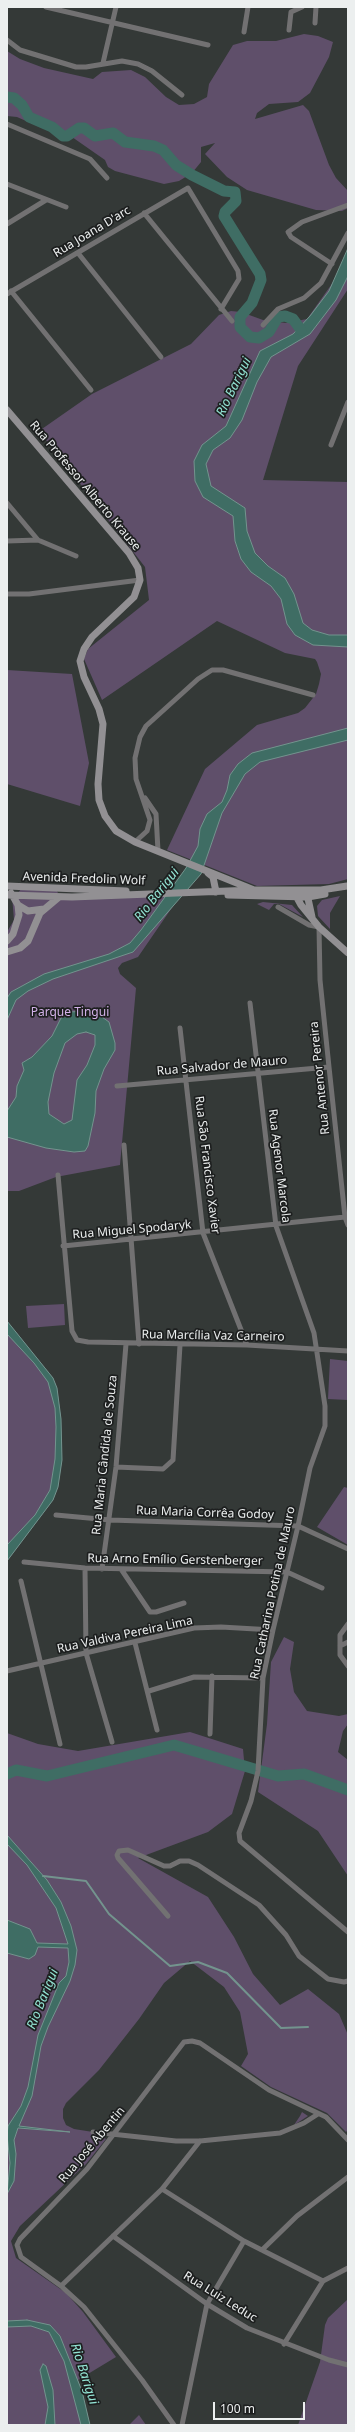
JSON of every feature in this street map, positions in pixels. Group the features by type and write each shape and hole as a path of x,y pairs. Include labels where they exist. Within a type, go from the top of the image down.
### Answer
{"street":[{"path":"46,7 208,45"},
{"path":"103,63 116,7"},
{"path":"244,32 248,7"},
{"path":"289,30 291,12 302,7"},
{"path":"315,22 316,7"},
{"path":"7,40 20,50 76,67 86,67 122,61 138,64 152,71 182,95"},
{"path":"7,124 90,159 107,178"},
{"path":"7,184 66,207"},
{"name":"Rua Joana D'arc","path":"9,293 188,188 238,271 239,279 221,309"},
{"path":"7,224 46,200"},
{"path":"332,264 291,237 288,232 302,222 348,205"},
{"path":"144,213 216,304 232,321"},
{"path":"263,325 278,309 304,298 321,283 348,232"},
{"path":"78,253 161,357"},
{"path":"9,293 91,390"},
{"path":"331,445 348,402"},
{"name":"Rua Professor Alberto Krause","path":"7,410 129,553 138,568 140,580"},
{"path":"7,503 38,540"},
{"path":"7,541 38,540 76,556"},
{"path":"7,594 29,594 140,580 134,597 92,637 84,649 80,661 84,677 99,709 103,724 98,784 99,800 105,816 116,831 135,842 208,873 254,890"},
{"path":"135,842 146,833 150,820 136,779 135,758 140,737 146,726 198,679 212,670 223,670 313,695"},
{"path":"143,796 152,806 156,814 158,851"},
{"path":"146,833 156,836"},
{"path":"208,873 213,877 216,892"},
{"name":"Avenida Fredolin Wolf","path":"7,886 59,887 162,893"},
{"name":"Avenida Fredolin Wolf","path":"216,892 252,897 296,894 304,891 348,886"},
{"name":"Avenida Fredolin Wolf","path":"10,896 72,897 254,890 296,894 308,897 348,886"},
{"path":"16,887 12,890 10,896 18,905 28,911 44,909"},
{"path":"7,952 20,948 28,941 44,909 59,897 59,887"},
{"path":"72,897 75,888"},
{"path":"304,891 308,897 313,919"},
{"path":"296,894 319,927 348,953"},
{"path":"7,941 13,934 18,922 18,905"},
{"path":"278,907 309,925 319,927"},
{"name":"Rua Antenor Pereira","path":"319,927 320,980 345,1217 348,1225"},
{"name":"Rua Agenor Marcola","path":"250,1004 276,1226 314,1333 315,1349"},
{"name":"Rua São Francisco Xavier","path":"180,1028 203,1233 247,1345"},
{"name":"Rua Salvador de Mauro","path":"118,1086 329,1067"},
{"path":"124,1145 140,1344"},
{"path":"58,1175 63,1246"},
{"name":"Rua Miguel Spodaryk","path":"63,1246 276,1226 345,1217"},
{"name":"Rua Marcília Vaz Carneiro","path":"63,1246 72,1331 77,1340 126,1344 247,1345 348,1351"},
{"name":"Rua Maria Cândida de Souza","path":"102,1569 110,1520 116,1467 126,1344"},
{"path":"116,1467 162,1469 169,1466 173,1460 180,1345"},
{"name":"Rua Catharina Potina de Mauro","path":"315,1349 325,1406 325,1426 310,1468 298,1526 273,1630 263,1678 258,1771 251,1801 239,1833 240,1841 348,1932"},
{"name":"Rua Maria Corrêa Godoy","path":"56,1515 110,1520 298,1526 348,1549"},
{"name":"Rua Arno Emílio Gerstenberger","path":"24,1562 102,1569 287,1572 322,1588"},
{"path":"86,1568 86,1653 112,1742"},
{"path":"121,1569 150,1612 156,1612 184,1603"},
{"path":"21,1581 60,1744"},
{"path":"348,1624 340,1635 340,1655 348,1666"},
{"name":"Rua Valdiva Pereira Lima","path":"7,1671 135,1643 194,1628 221,1627 273,1630"},
{"path":"340,1646 348,1642"},
{"path":"135,1643 149,1691 157,1730"},
{"path":"149,1691 194,1677 212,1676 263,1678"},
{"path":"210,1734 212,1676"},
{"path":"168,1916 118,1858 117,1855 119,1851 128,1850 164,1866 170,1866 180,1861 189,1861 198,1865 259,1905 286,1935 299,1956 328,1979 344,1982 348,1981"},
{"name":"Rua José Abentin","path":"61,2286 21,2257 17,2246 20,2239 51,2209 115,2134 184,2042 192,2041 200,2043 269,2090 318,2114"},
{"path":"93,2132 176,2141 200,2141 280,2133 304,2123 318,2114 332,2122 348,2140"},
{"path":"174,2425 142,2380 84,2308 61,2286 176,2175 200,2141"},
{"path":"262,2250 297,2216 348,2177"},
{"path":"162,2189 244,2241 323,2281"},
{"name":"Rua Luiz Leduc","path":"113,2236 207,2304 247,2328 284,2344 348,2365"},
{"path":"182,2425 207,2304 244,2241"},
{"path":"284,2344 323,2281 348,2268"}],"green space":[{"path":"304,34 318,36 333,42 329,57 310,93 298,102 269,104 257,113 255,119 303,105 309,111 329,165 336,178 348,191 348,208 342,211 316,210 247,190 227,177 205,154 215,143 201,147 201,162 192,173 179,181 164,184 115,171 108,167 105,160 72,137 42,128 17,117 7,116 7,51 20,59 44,68 93,79 102,72 131,70 145,77 166,97 179,105 194,104 207,97 209,84 233,45 247,41 276,41"},
{"path":"341,271 348,274 348,289 298,366 263,480 348,482 348,879 329,884 257,886 167,850 205,769 257,725 298,713 305,708 316,694 319,684 321,674 317,662 315,659 285,653 217,621 102,700 84,659 88,649 149,600 145,567 39,431 92,394 191,344 219,315 231,311 241,312 263,320 286,323 307,319"},
{"path":"7,670 72,674 89,763 80,806 7,784"},
{"path":"21,889 57,891 58,893 18,893"},
{"name":"Parque Tingui","path":"12,896 180,896 138,957 122,963 118,968 120,974 136,988 120,1165 56,1177 19,1191 7,1191 7,932 14,920"},
{"path":"340,896 330,913 330,929 318,916 317,906 322,900"},
{"path":"263,902 292,905 303,917 279,904 274,904 269,910 257,904"},
{"path":"64,1304 65,1325 28,1328 26,1306"},
{"path":"7,1321 53,1378 57,1388 61,1419 62,1460 58,1487 53,1500 7,1561"},
{"path":"330,1359 348,1361 348,1400 328,1399"},
{"path":"344,1487 348,1488 348,1545 317,1527"},
{"path":"284,1637 294,1642 290,1669 294,1692 307,1711 339,1716 348,1714 348,1724 343,1731 338,1752 348,1760 348,1876 318,1831 258,1792 267,1724 271,1662"},
{"path":"190,1732 243,1749 245,1771 232,1814 208,1832 138,1858 208,1897 234,1937 253,1974 280,2005 308,1989 339,2014 348,2035 348,2130 346,2132 327,2113 271,2087 241,2066 248,2054 240,2012 224,1987 190,1961 164,1983 139,2019 99,2070 66,2103 63,2109 63,2118 66,2125 74,2129 93,2132 106,2139 86,2164 20,2226 11,2241 16,2258 66,2293 83,2312 116,2357 78,2380 90,2425 7,2425 7,1733 38,1744 78,1751"},
{"path":"302,2112 308,2116 294,2125 300,2116"},
{"path":"348,2299 348,2425 298,2425 320,2362 325,2325 328,2318"},
{"path":"139,2415 146,2425 129,2425"}],"shaded area":[{"path":"348,248 348,276 336,300 310,334 271,357 257,382 242,420 230,438 213,450 206,464 211,486 245,508 247,531 255,553 268,566 285,578 294,594 303,623 312,630 329,635 348,635 348,647 313,645 295,635 287,624 281,599 271,586 251,572 241,559 235,541 233,516 203,497 195,481 194,461 202,445 226,426 260,351 293,334 310,316 329,291"},
{"path":"348,728 348,740 260,762 245,774 222,813 201,874 133,952 53,979 28,991 16,1000 7,1020 7,998 11,992 44,974 109,954 130,943 186,868 198,846 200,829 207,814 222,802 227,790 230,775 238,764 252,753"},
{"path":"71,1012 95,1012 109,1022 115,1043 115,1050 104,1069 96,1091 95,1113 88,1146 85,1151 74,1152 46,1148 7,1137 7,1111 16,1097 17,1086 24,1070 22,1063 32,1057 52,1036 61,1018","holes":["86,1032 95,1035 95,1045 87,1065 77,1080 72,1120 64,1124 49,1114 48,1102 54,1073 65,1043 77,1034"]},
{"path":"7,1321 53,1378 57,1388 61,1419 62,1460 58,1487 53,1500 7,1561 7,1545 35,1515 50,1490 55,1459 56,1427 55,1408 48,1382 34,1363 7,1334"},
{"path":"7,1835 47,1880 61,1902 71,1926 77,1950 75,1965 70,1981 48,2027 41,2046 32,2096 19,2126 70,2132 18,2128 14,2140 16,2154 14,2181 7,2194 10,2163 7,2135 8,2126 21,2106 28,2087 38,2035 59,1983 66,1976 69,1962 68,1948 38,1947 35,1955 29,1959 7,1953 7,1920 30,1929 37,1943 68,1944 56,1908 27,1865 7,1844"},
{"path":"27,2320 50,2325 60,2336 82,2391 90,2425 81,2425 64,2361 49,2332 31,2326 7,2327 7,2321"},
{"path":"43,2364 46,2366 53,2390 55,2425 45,2425 48,2407 40,2370"}],"waterway":[{"path":"7,97 14,98 22,105 29,117 52,127 63,136 67,136 79,128 84,128 95,136 113,133 125,142 154,146 163,150 176,165 192,175 224,191 235,192 236,201 225,212 224,216 260,274 261,280 252,303 240,317 240,327 250,337 259,338 269,332 278,317 285,316 293,319 301,330"},
{"path":"7,1774 16,1770 47,1776 174,1745 278,1776 304,1774 348,1790"},
{"path":"43,1876 86,1881 109,1914 170,1966 198,1962 227,1973 281,2028 308,2027"}],"water label":[{"name":"Rio Barigui","path":"234,387"},
{"name":"Rio Barigui","path":"157,895"},
{"name":"Rio Barigui","path":"43,1999"},
{"name":"Rio Barigui","path":"84,2374"}]}
